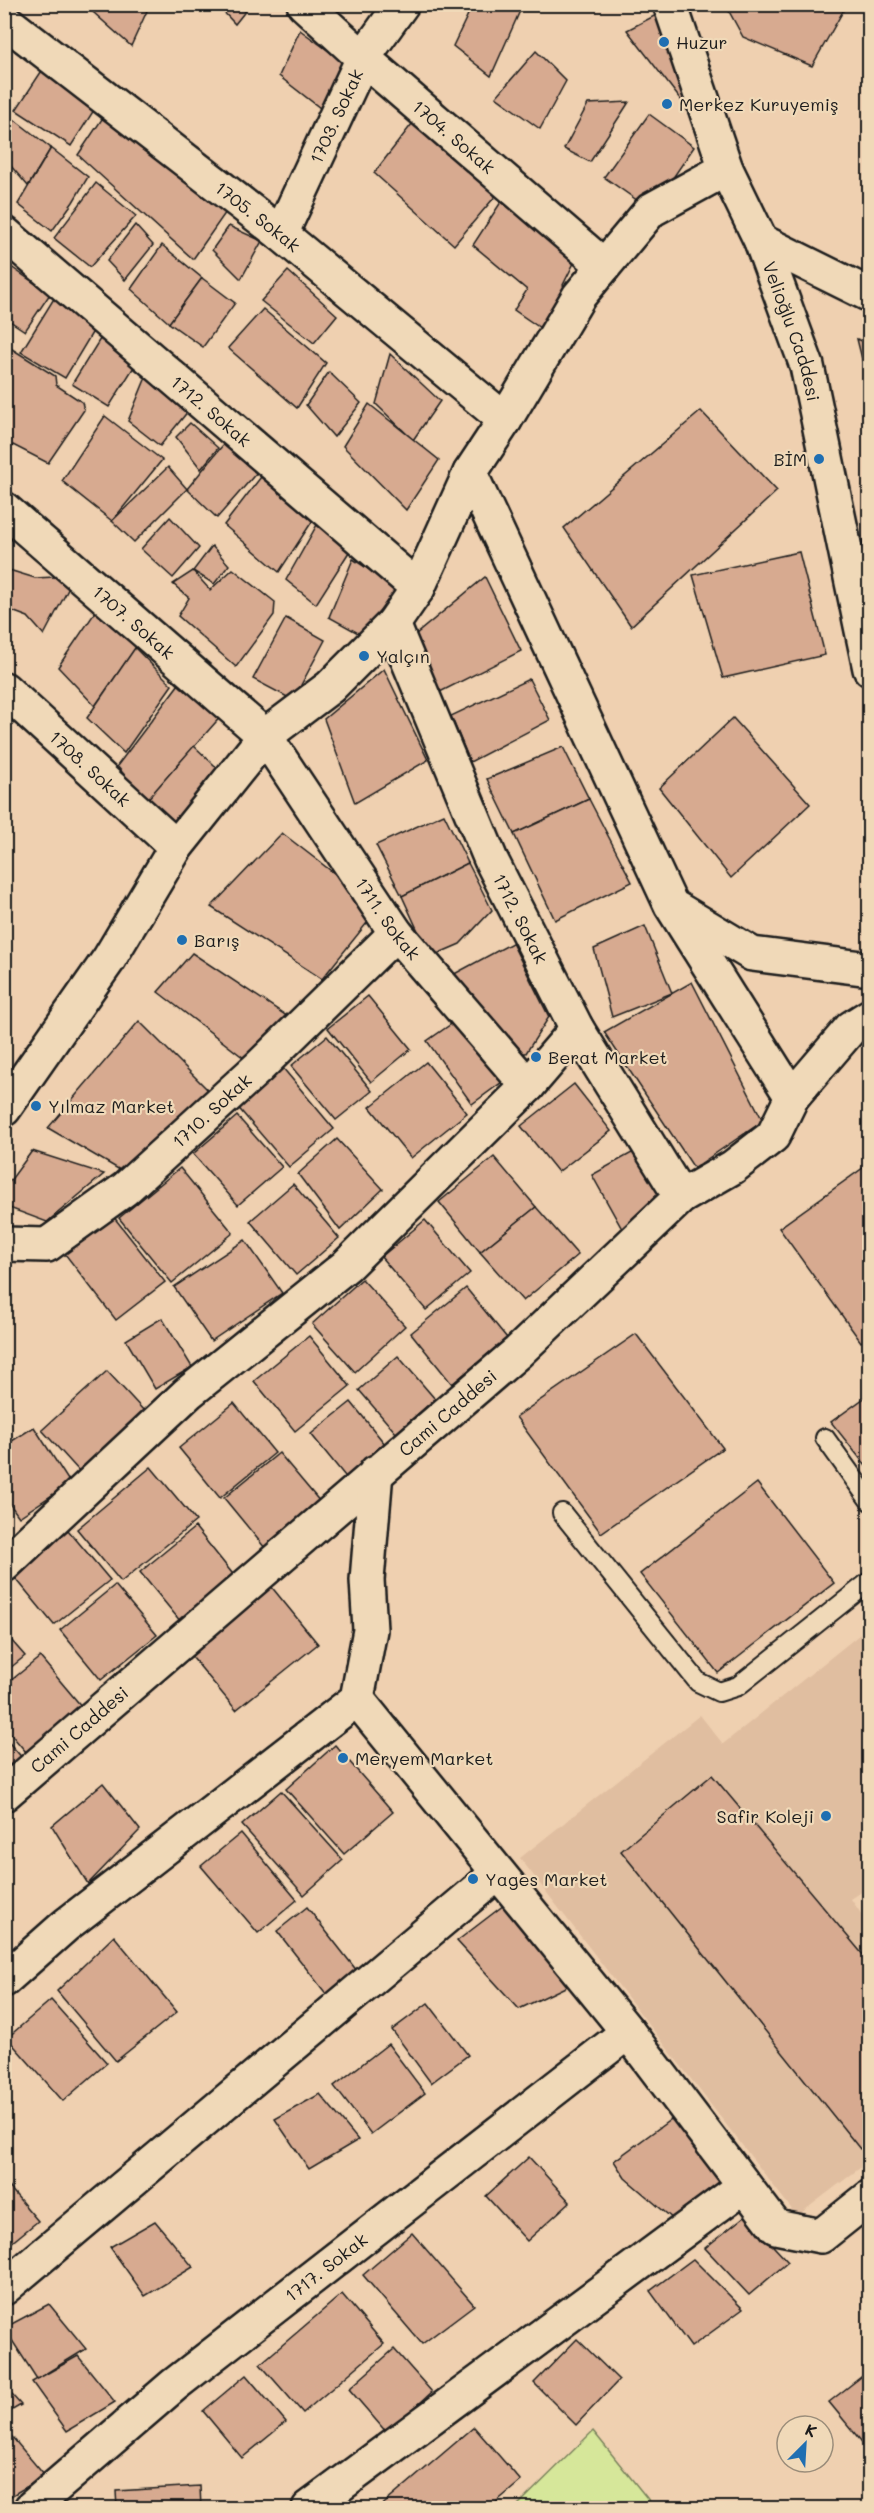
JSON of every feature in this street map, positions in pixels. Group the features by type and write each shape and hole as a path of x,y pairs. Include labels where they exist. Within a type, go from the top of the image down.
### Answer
{"street":[{"name":"1704. Sokak","path":"304,4 363,58 604,266"},
{"name":"1703. Sokak","path":"281,234 363,58 402,4"},
{"name":"Velioğlu Caddesi","path":"678,11 726,169 761,241 807,366 870,669"},
{"name":"1705. Sokak","path":"4,20 281,234 505,420"},
{"path":"4,1108 109,959 176,847 265,736 330,687 393,624 418,588 470,473 505,420 579,296 651,210 726,169"},
{"name":"1712. Sokak","path":"4,233 418,588"},
{"path":"761,241 870,295"},
{"path":"470,473 671,905 792,1097"},
{"name":"1707. Sokak","path":"4,509 265,736"},
{"name":"1712. Sokak","path":"393,624 491,860 577,1029 681,1197"},
{"name":"1708. Sokak","path":"4,689 176,847"},
{"name":"1711. Sokak","path":"265,736 396,933 528,1086"},
{"path":"671,905 752,954 870,969"},
{"name":"1710. Sokak","path":"4,1244 47,1245 124,1189 259,1067 396,933"},
{"name":"Cami Caddesi","path":"4,1794 518,1352 681,1197 733,1167 773,1136 792,1097 851,1028 870,1016"},
{"path":"4,1565 188,1394 346,1266 528,1086 577,1029"},
{"path":"4,1980 66,1925 357,1699 370,1630 367,1580 376,1472"},
{"path":"357,1699 628,2032 776,2227 821,2236 870,2197"},
{"path":"4,2288 498,1873"},
{"name":"1717. Sokak","path":"31,2508 174,2385 628,2032"},
{"path":"309,2508 744,2186"}],"lane":[{"path":"825,1438 870,1501"},
{"path":"562,1513 698,1682 719,1692 738,1686 870,1581"}],"shaded area":[{"path":"869,1627 869,1887 851,1899 869,1925 869,2161 797,2216 520,1858 700,1715 723,1744"}],"green space":[{"path":"593,2431 655,2508 515,2508"}],"building":[{"path":"84,4 140,4 147,11 131,46"},
{"path":"216,4 251,4 235,24"},
{"path":"473,4 523,4 491,76 453,46"},
{"path":"725,4 847,4 812,66 743,37"},
{"path":"658,14 687,108 627,30"},
{"path":"300,30 345,63 324,111 279,76"},
{"path":"536,51 566,81 540,129 496,97"},
{"path":"45,66 96,107 71,146 16,110"},
{"path":"629,102 590,162 564,149 588,104"},
{"path":"649,114 694,147 651,210 604,177"},
{"path":"104,116 226,212 193,259 78,155"},
{"path":"15,120 51,148 28,186 4,158 4,140"},
{"path":"415,120 498,193 454,245 374,173"},
{"path":"51,148 88,177 52,231 18,204"},
{"path":"96,183 136,216 90,267 54,238"},
{"path":"501,202 578,255 563,285 572,291 546,332 514,310 527,290 473,245"},
{"path":"135,225 153,245 125,280 107,261"},
{"path":"229,226 262,241 241,279 212,250"},
{"path":"162,245 202,278 169,323 131,289"},
{"path":"4,262 50,294 25,331 4,317"},
{"path":"288,271 337,315 314,343 261,301"},
{"path":"202,278 235,303 203,347 169,323"},
{"path":"58,292 101,318 65,378 21,352"},
{"path":"263,309 326,363 297,408 228,348"},
{"path":"100,339 137,362 109,407 72,384"},
{"path":"857,339 870,344 870,391"},
{"path":"4,344 55,376 56,385 82,402 84,410 48,463 13,445 7,453 4,451"},
{"path":"390,354 440,401 413,440 376,404"},
{"path":"149,370 193,405 160,446 128,421"},
{"path":"329,372 361,403 334,437 306,405"},
{"path":"369,404 439,460 406,510 343,446"},
{"path":"701,411 777,491 631,626 564,528"},
{"path":"105,416 162,460 112,521 62,481"},
{"path":"190,423 218,448 201,469 176,437"},
{"path":"227,440 259,470 217,518 187,489"},
{"path":"168,467 187,489 134,542 112,521"},
{"path":"264,473 313,520 279,572 224,525"},
{"path":"170,517 199,548 173,578 141,549"},
{"path":"318,523 349,552 316,604 286,580"},
{"path":"212,546 229,565 214,584 193,571"},
{"path":"799,552 825,655 723,678 693,575"},
{"path":"353,559 405,593 369,639 329,617"},
{"path":"233,569 275,602 274,615 236,667 178,616 189,598 173,584 193,571 210,590"},
{"path":"9,570 35,578 75,576 44,635 28,617 4,608 4,579"},
{"path":"485,577 521,651 438,693 409,640"},
{"path":"98,608 139,643 95,706 58,667"},
{"path":"286,618 325,640 293,700 253,679"},
{"path":"135,648 172,685 124,753 87,718"},
{"path":"384,669 428,760 355,803 324,719"},
{"path":"185,676 223,714 146,801 117,766"},
{"path":"529,679 550,720 470,762 451,716"},
{"path":"733,718 810,804 731,878 659,788"},
{"path":"194,746 230,780 176,847 146,801"},
{"path":"563,747 589,799 514,834 487,779"},
{"path":"589,799 632,882 555,920 514,834"},
{"path":"444,814 468,863 402,896 376,845"},
{"path":"282,833 379,908 322,979 211,907"},
{"path":"468,863 492,910 460,944 430,957 402,896"},
{"path":"645,926 672,993 612,1017 594,949"},
{"path":"512,943 549,1017 526,1053 511,1053 445,979"},
{"path":"192,953 287,1016 244,1058 158,992"},
{"path":"692,982 763,1121 694,1168 604,1032"},
{"path":"368,996 411,1049 371,1082 328,1028"},
{"path":"457,1020 502,1082 472,1104 427,1041"},
{"path":"139,1021 208,1090 120,1170 48,1128"},
{"path":"327,1036 372,1091 336,1120 291,1066"},
{"path":"426,1062 467,1113 411,1158 370,1107"},
{"path":"282,1067 334,1129 289,1167 236,1105"},
{"path":"574,1084 611,1131 558,1172 521,1126"},
{"path":"237,1116 282,1167 238,1205 193,1154"},
{"path":"337,1139 383,1189 340,1230 298,1174"},
{"path":"639,1149 666,1199 626,1236 592,1175"},
{"path":"32,1151 104,1174 47,1222 4,1206 4,1189"},
{"path":"494,1157 536,1207 480,1252 439,1202"},
{"path":"870,1163 870,1336 861,1342 779,1228"},
{"path":"180,1168 233,1233 172,1283 119,1218"},
{"path":"293,1184 339,1238 296,1275 250,1221"},
{"path":"536,1207 578,1255 523,1301 480,1252"},
{"path":"113,1216 165,1282 116,1320 65,1254"},
{"path":"425,1220 470,1273 426,1310 381,1257"},
{"path":"245,1240 282,1293 211,1341 174,1287"},
{"path":"362,1279 405,1326 355,1372 312,1324"},
{"path":"466,1288 507,1338 452,1384 411,1333"},
{"path":"162,1318 192,1367 155,1389 126,1340"},
{"path":"636,1334 723,1448 601,1533 516,1417"},
{"path":"309,1336 350,1386 295,1431 254,1381"},
{"path":"398,1356 435,1399 396,1433 359,1390"},
{"path":"107,1371 145,1412 80,1472 42,1430"},
{"path":"870,1394 870,1471 831,1422"},
{"path":"351,1402 389,1449 349,1481 311,1434"},
{"path":"234,1403 275,1453 220,1498 179,1448"},
{"path":"34,1427 70,1483 19,1517 4,1496 4,1446"},
{"path":"279,1453 321,1503 265,1548 224,1498"},
{"path":"151,1467 196,1521 121,1582 77,1529"},
{"path":"757,1483 834,1583 718,1673 640,1574"},
{"path":"195,1527 236,1578 181,1622 140,1572"},
{"path":"68,1530 110,1580 54,1625 13,1575"},
{"path":"115,1585 157,1635 101,1680 60,1630"},
{"path":"270,1585 318,1644 236,1710 188,1652"},
{"path":"4,1632 25,1656 4,1673"},
{"path":"40,1657 82,1707 26,1752 4,1726 4,1686"},
{"path":"4,1737 25,1761 4,1778"},
{"path":"335,1745 393,1812 344,1854 286,1789"},
{"path":"712,1775 870,1963 870,2142 860,2149 621,1851"},
{"path":"103,1783 140,1830 88,1884 52,1826"},
{"path":"281,1791 343,1860 304,1895 242,1825"},
{"path":"241,1833 297,1900 258,1933 201,1866"},
{"path":"508,1902 576,1982 519,2009 457,1941"},
{"path":"307,1907 361,1976 331,2000 277,1931"},
{"path":"114,1936 177,2012 116,2061 57,1991"},
{"path":"51,2000 107,2063 63,2101 7,2038"},
{"path":"428,2003 468,2055 431,2083 392,2030"},
{"path":"388,2044 425,2093 371,2134 334,2086"},
{"path":"320,2094 358,2140 309,2169 275,2119"},
{"path":"674,2117 724,2181 680,2225 625,2178 614,2161"},
{"path":"529,2157 570,2202 527,2241 486,2196"},
{"path":"4,2181 38,2221 5,2248 4,2247"},
{"path":"745,2216 788,2262 749,2295 705,2248"},
{"path":"155,2221 193,2267 145,2296 110,2247"},
{"path":"412,2233 474,2305 422,2344 363,2275"},
{"path":"693,2259 743,2309 691,2347 650,2291"},
{"path":"342,2294 384,2344 303,2413 260,2364"},
{"path":"49,2304 86,2349 37,2379 4,2328"},
{"path":"577,2339 619,2380 576,2425 534,2383"},
{"path":"394,2349 432,2392 387,2433 349,2389"},
{"path":"78,2356 115,2402 67,2431 32,2382"},
{"path":"870,2370 870,2452 829,2402"},
{"path":"246,2375 286,2422 242,2458 203,2411"},
{"path":"4,2386 21,2405 4,2415"},
{"path":"474,2427 521,2481 489,2508 379,2508"},
{"path":"7,2431 45,2476 4,2500 4,2432"},
{"path":"200,2486 201,2508 117,2508 116,2491"}],"place":[{"name":"Huzur","path":"664,42"},
{"name":"Merkez Kuruyemiş","path":"667,104"},
{"name":"BİM","path":"819,459"},
{"name":"Yalçın","path":"364,656"},
{"name":"Barış","path":"182,940"},
{"name":"Berat Market","path":"536,1057"},
{"name":"Yılmaz Market","path":"36,1106"},
{"name":"Meryem Market","path":"343,1758"},
{"name":"Safir Koleji","path":"826,1816"},
{"name":"Yages Market","path":"473,1879"}]}
